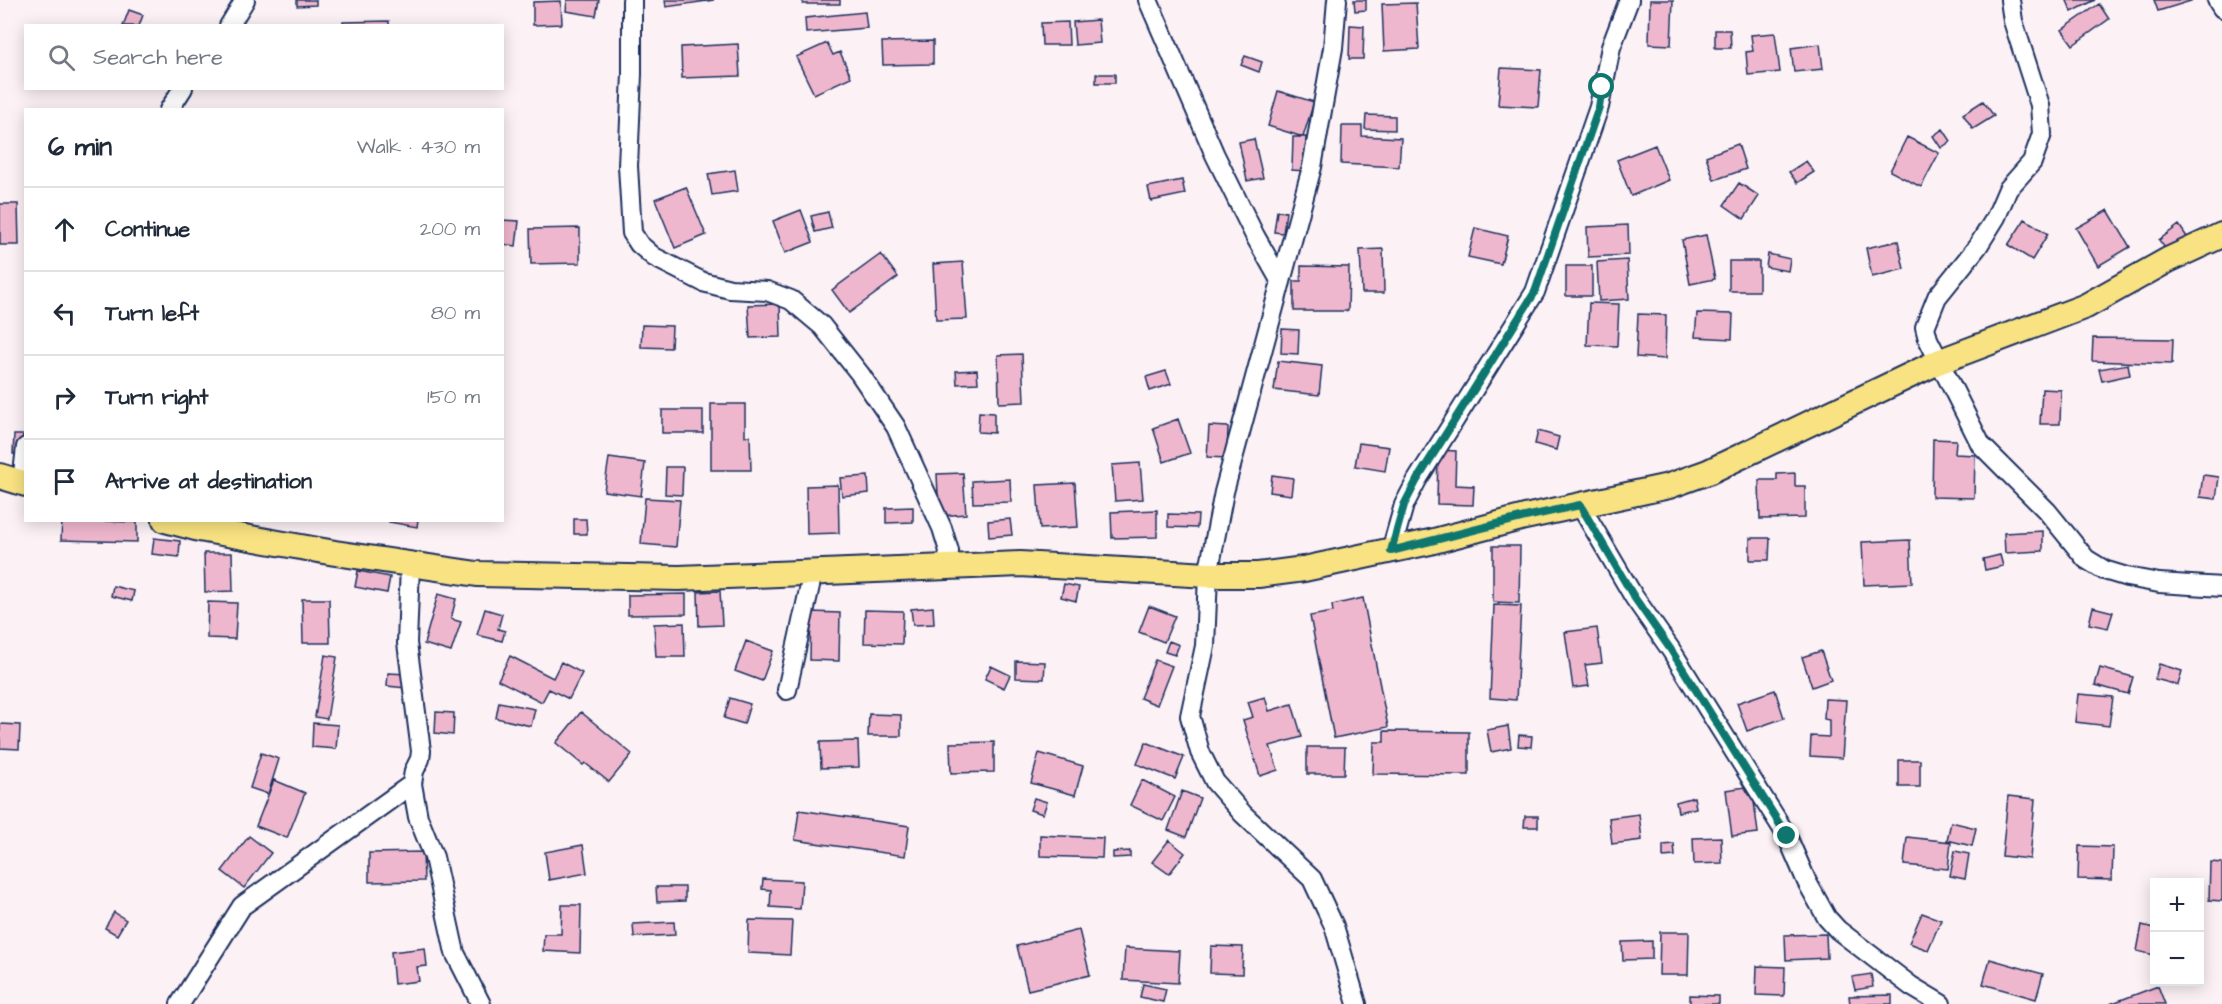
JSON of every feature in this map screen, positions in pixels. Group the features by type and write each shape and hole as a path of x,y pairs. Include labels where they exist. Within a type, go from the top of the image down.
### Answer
{"main road":[{"path":"174,522 263,541 477,574 679,578 1020,564 1208,575 1258,575 1304,569 1669,486 1708,472 1938,362 2086,306 2168,260 2222,235"}],"street":[{"path":"230,24 245,0"},
{"path":"632,0 628,166 632,233 639,244 654,257 693,277 730,289 767,291 791,300 822,326 860,374 896,427 942,528 949,551 947,566"},
{"path":"1149,0 1215,155 1255,236 1281,282"},
{"path":"1337,0 1333,48 1312,167 1224,492 1208,575 1205,646 1190,717 1200,752 1215,782 1243,814 1312,879 1334,926 1357,1004"},
{"path":"1391,551 1404,505 1417,480 1535,292 1599,107 1611,46 1629,0"},
{"path":"2010,0 2013,21 2040,105 2042,134 2032,162 2008,189 1996,217 1978,246 1937,297 1925,327 1928,339 1981,445 2047,511 2086,559 2104,570 2127,577 2159,583 2222,587"},
{"path":"2217,0 2222,8"},
{"path":"170,108 182,90"},
{"path":"16,481 24,454"},
{"path":"1580,505 1634,597 1671,650 1787,836 1807,882 1827,918 1838,930 1911,986 1941,1004"},
{"path":"410,565 407,643 421,750 412,784 418,817 434,857 455,953 481,1004"},
{"path":"787,690 813,572"},
{"path":"180,1004 242,906 412,784"}],"building":[{"path":"297,0 316,0 316,5 297,6"},
{"path":"567,0 599,0 596,16 566,11"},
{"path":"665,0 714,0 666,7"},
{"path":"803,0 840,0 840,4 803,4"},
{"path":"1354,0 1366,0 1366,10 1355,11"},
{"path":"1650,0 1673,0 1671,45 1649,44"},
{"path":"2068,0 2095,0 2072,12 2067,1"},
{"path":"2154,0 2190,0 2191,1 2158,11"},
{"path":"561,1 562,24 533,25 533,2"},
{"path":"1416,3 1419,49 1384,51 1382,4"},
{"path":"2099,4 2109,19 2073,45 2062,30"},
{"path":"129,10 143,15 140,24 124,24"},
{"path":"865,12 867,28 806,33 805,18"},
{"path":"1098,20 1100,43 1075,45 1073,22"},
{"path":"389,21 389,24 343,24 343,22"},
{"path":"1068,22 1069,45 1042,45 1041,23"},
{"path":"1350,25 1364,26 1363,59 1349,59"},
{"path":"1715,30 1730,30 1731,48 1715,48"},
{"path":"1775,33 1780,72 1748,75 1746,52 1753,51 1751,35"},
{"path":"933,41 933,64 883,65 882,42"},
{"path":"827,43 833,55 840,52 851,77 814,94 796,57"},
{"path":"738,44 740,76 682,78 681,47"},
{"path":"1820,44 1823,69 1794,72 1791,48"},
{"path":"1245,56 1262,62 1259,72 1241,65"},
{"path":"1501,68 1541,70 1538,107 1498,105"},
{"path":"1096,74 1115,74 1115,83 1096,83"},
{"path":"1278,91 1314,102 1303,137 1268,126"},
{"path":"1983,101 1994,116 1973,129 1963,114"},
{"path":"1366,115 1395,116 1395,130 1365,129"},
{"path":"1342,126 1362,126 1362,136 1401,138 1399,167 1341,164"},
{"path":"1943,129 1951,141 1941,148 1933,136"},
{"path":"1293,137 1306,137 1305,171 1292,170"},
{"path":"1907,137 1939,153 1921,187 1890,171"},
{"path":"1254,139 1263,178 1247,181 1239,142"},
{"path":"1738,144 1746,169 1714,180 1706,156"},
{"path":"1655,145 1669,180 1631,196 1617,160"},
{"path":"1806,161 1814,172 1797,183 1789,172"},
{"path":"735,170 738,191 712,195 708,174"},
{"path":"1182,180 1185,194 1151,201 1148,187"},
{"path":"1739,183 1759,196 1744,219 1724,205"},
{"path":"686,187 706,235 675,248 655,199"},
{"path":"0,204 18,204 19,245 0,245"},
{"path":"801,210 813,242 785,253 773,221"},
{"path":"2108,210 2130,247 2098,266 2076,228"},
{"path":"1277,211 1286,212 1283,233 1274,232"},
{"path":"828,212 832,228 815,232 811,216"},
{"path":"2025,219 2048,234 2032,260 2008,245"},
{"path":"504,220 519,221 516,246 504,244"},
{"path":"1628,225 1629,255 1588,257 1587,227"},
{"path":"2179,225 2187,237 2167,251 2159,240"},
{"path":"580,228 580,263 531,264 530,229"},
{"path":"1475,228 1508,236 1501,264 1468,257"},
{"path":"1706,235 1715,279 1690,284 1682,240"},
{"path":"1898,241 1904,269 1872,277 1866,248"},
{"path":"1383,249 1384,293 1362,293 1360,250"},
{"path":"881,254 898,277 849,313 832,290"},
{"path":"1768,254 1790,259 1788,271 1766,267"},
{"path":"1627,260 1629,299 1599,301 1597,262"},
{"path":"1729,261 1759,261 1759,291 1729,291"},
{"path":"963,262 967,319 936,320 933,264"},
{"path":"1301,266 1349,267 1348,311 1294,311 1294,281 1301,281"},
{"path":"1566,266 1592,266 1592,296 1566,296"},
{"path":"1589,303 1619,304 1617,346 1587,345"},
{"path":"780,304 781,337 750,338 748,305"},
{"path":"1697,313 1733,314 1732,339 1695,337"},
{"path":"1638,314 1666,315 1665,359 1636,357"},
{"path":"642,325 672,326 671,348 641,347"},
{"path":"1282,329 1299,330 1298,354 1281,353"},
{"path":"2093,338 2173,339 2172,364 2092,361"},
{"path":"1022,354 1024,402 999,403 998,355"},
{"path":"1278,361 1322,366 1319,395 1274,390"},
{"path":"2128,364 2130,375 2102,381 2099,369"},
{"path":"977,370 978,383 957,384 956,371"},
{"path":"1166,371 1171,384 1150,391 1146,377"},
{"path":"2042,389 2061,390 2060,424 2040,424"},
{"path":"711,404 745,404 745,436 750,436 751,470 711,470"},
{"path":"662,410 703,410 703,433 662,433"},
{"path":"979,412 994,413 994,433 978,432"},
{"path":"1178,419 1190,453 1164,462 1153,428"},
{"path":"1209,426 1228,427 1227,458 1207,457"},
{"path":"1538,431 1559,437 1556,450 1535,444"},
{"path":"14,435 23,435 23,454 13,454"},
{"path":"1933,439 1956,440 1955,454 1975,455 1974,498 1932,497"},
{"path":"1359,443 1389,447 1385,471 1355,466"},
{"path":"1438,450 1456,451 1455,485 1474,486 1473,505 1437,504"},
{"path":"609,458 645,463 641,496 604,491"},
{"path":"1140,463 1143,499 1115,501 1112,465"},
{"path":"666,467 683,467 682,495 665,494"},
{"path":"963,473 966,514 939,516 937,474"},
{"path":"1795,473 1795,486 1805,486 1805,518 1760,519 1759,480 1777,480 1777,474"},
{"path":"1272,475 1293,478 1291,495 1270,492"},
{"path":"2203,475 2219,477 2216,499 2200,497"},
{"path":"868,476 869,493 842,496 840,478"},
{"path":"1010,479 1011,502 973,503 972,481"},
{"path":"1075,483 1078,527 1040,529 1037,485"},
{"path":"838,485 839,533 807,534 806,486"},
{"path":"645,498 680,500 676,547 641,544"},
{"path":"913,507 913,522 886,523 886,508"},
{"path":"1157,510 1157,537 1112,538 1111,512"},
{"path":"1168,514 1198,515 1197,528 1168,527"},
{"path":"574,519 586,519 587,534 574,534"},
{"path":"1010,519 1012,535 989,537 988,521"},
{"path":"62,522 137,522 137,542 61,540"},
{"path":"389,522 418,522 417,527"},
{"path":"2043,531 2043,551 2005,553 2004,533"},
{"path":"154,538 180,541 179,557 152,554"},
{"path":"1750,538 1770,538 1769,560 1750,560"},
{"path":"1910,540 1912,583 1864,585 1862,542"},
{"path":"1493,546 1520,546 1519,603 1493,602"},
{"path":"204,553 232,553 233,591 205,592"},
{"path":"2000,555 2003,566 1985,570 1983,559"},
{"path":"358,571 390,577 387,593 355,587"},
{"path":"1064,584 1079,587 1076,601 1061,597"},
{"path":"113,586 134,591 132,601 111,596"},
{"path":"720,591 722,625 699,626 698,592"},
{"path":"438,594 456,599 451,619 461,622 451,652 424,644"},
{"path":"686,594 686,614 628,615 628,595"},
{"path":"1363,598 1388,727 1334,738 1310,616 1333,612 1332,605"},
{"path":"302,599 329,599 330,643 303,643"},
{"path":"208,602 237,603 235,639 207,638"},
{"path":"1494,605 1521,606 1516,700 1490,698"},
{"path":"1149,606 1175,616 1164,642 1139,632"},
{"path":"933,607 934,624 913,625 911,609"},
{"path":"2093,607 2113,612 2108,628 2089,624"},
{"path":"485,609 502,614 498,629 505,631 502,641 477,635"},
{"path":"865,610 903,611 902,644 864,643"},
{"path":"811,612 840,613 839,661 810,660"},
{"path":"684,623 685,657 656,657 654,624"},
{"path":"1597,628 1602,663 1585,665 1589,686 1573,688 1565,632"},
{"path":"746,641 773,651 762,681 735,671"},
{"path":"1169,641 1179,645 1175,655 1165,652"},
{"path":"1821,651 1831,680 1812,687 1802,657"},
{"path":"325,655 337,657 327,719 315,717"},
{"path":"510,656 553,678 561,662 582,673 569,699 549,689 542,702 498,680"},
{"path":"1155,660 1172,666 1157,705 1140,698"},
{"path":"1016,661 1045,662 1044,679 1016,678"},
{"path":"2159,664 2182,671 2178,685 2155,679"},
{"path":"991,666 1010,675 1004,688 985,679"},
{"path":"2100,668 2133,677 2128,694 2095,685"},
{"path":"388,673 407,674 406,688 387,686"},
{"path":"1775,690 1784,718 1747,731 1737,703"},
{"path":"2078,694 2113,697 2109,726 2075,722"},
{"path":"1265,697 1269,711 1292,704 1302,737 1270,746 1278,770 1260,776 1243,720 1253,717 1248,702"},
{"path":"730,698 750,704 744,724 724,718"},
{"path":"1825,699 1846,700 1842,758 1810,756 1811,736 1829,737 1829,720 1824,719"},
{"path":"499,702 535,709 531,726 496,718"},
{"path":"436,712 454,713 453,735 435,733"},
{"path":"581,712 632,754 609,782 556,743"},
{"path":"869,714 901,715 901,736 868,736"},
{"path":"313,723 338,725 336,749 312,747"},
{"path":"0,724 20,725 19,749 0,748"},
{"path":"1508,726 1511,748 1491,752 1487,730"},
{"path":"1384,731 1469,732 1469,775 1373,774 1374,742 1384,742"},
{"path":"1519,735 1532,736 1531,747 1518,746"},
{"path":"858,741 859,767 821,768 820,742"},
{"path":"994,742 994,772 951,773 950,743"},
{"path":"1146,742 1184,757 1175,779 1137,764"},
{"path":"1307,747 1345,747 1344,774 1307,774"},
{"path":"261,753 279,759 268,794 250,788"},
{"path":"1039,753 1083,766 1075,795 1031,783"},
{"path":"1899,760 1920,760 1920,787 1899,787"},
{"path":"274,780 305,793 287,838 256,826"},
{"path":"1142,780 1175,797 1163,821 1130,805"},
{"path":"1752,786 1758,833 1732,836 1726,790"},
{"path":"1182,791 1200,798 1186,837 1168,830"},
{"path":"2008,796 2035,799 2030,859 2002,856"},
{"path":"1694,797 1696,808 1678,812 1676,802"},
{"path":"1034,798 1047,802 1043,814 1030,810"},
{"path":"799,810 909,826 905,856 795,840"},
{"path":"1639,814 1642,840 1612,844 1609,818"},
{"path":"1525,816 1538,816 1538,827 1524,827"},
{"path":"1951,822 1976,828 1972,846 1947,840"},
{"path":"1040,835 1103,838 1102,858 1040,856"},
{"path":"249,836 271,853 244,888 222,871"},
{"path":"1721,837 1722,863 1694,864 1693,838"},
{"path":"1907,837 1951,842 1948,869 1904,865"},
{"path":"1169,840 1185,853 1169,874 1152,862"},
{"path":"1674,844 1675,856 1663,857 1663,845"},
{"path":"583,845 587,873 549,880 545,852"},
{"path":"2079,846 2113,847 2112,880 2078,879"},
{"path":"1130,851 1130,857 1113,858 1113,852"},
{"path":"1955,851 1969,854 1965,879 1950,876"},
{"path":"423,852 424,881 369,882 369,853"},
{"path":"2210,862 2222,863 2222,901 2209,900"},
{"path":"763,879 802,881 800,909 770,907 771,890 762,889"},
{"path":"656,887 685,887 685,901 657,902"},
{"path":"562,905 581,905 580,953 543,951 544,934 561,934"},
{"path":"114,912 126,920 117,935 105,928"},
{"path":"1922,913 1941,920 1928,950 1909,943"},
{"path":"749,920 792,921 790,955 748,953"},
{"path":"674,922 675,935 634,937 633,924"},
{"path":"2142,925 2150,927 2150,954 2137,951"},
{"path":"1079,930 1090,975 1028,990 1017,946"},
{"path":"1660,932 1689,932 1688,975 1659,975"},
{"path":"1826,934 1827,958 1786,960 1785,935"},
{"path":"1652,941 1652,959 1623,960 1622,942"},
{"path":"1211,946 1243,947 1242,974 1210,973"},
{"path":"425,948 427,966 417,967 419,981 394,984 391,952"},
{"path":"1125,948 1180,951 1178,983 1123,980"},
{"path":"1990,959 2043,974 2036,999 1983,984"},
{"path":"1757,966 1785,967 1784,996 1756,995"},
{"path":"1871,974 1873,987 1855,990 1852,977"},
{"path":"1143,984 1166,989 1163,1002 1140,997"},
{"path":"2158,986 2165,1004 2110,1004"},
{"path":"1690,995 1719,996 1719,1004 1690,1004"},
{"path":"1892,995 1892,1004 1850,1004 1849,996"}],"route":[{"path":"1602,87 1599,107 1535,292 1417,480 1404,505 1391,551 1580,505 1634,597 1671,650 1787,836"}]}
